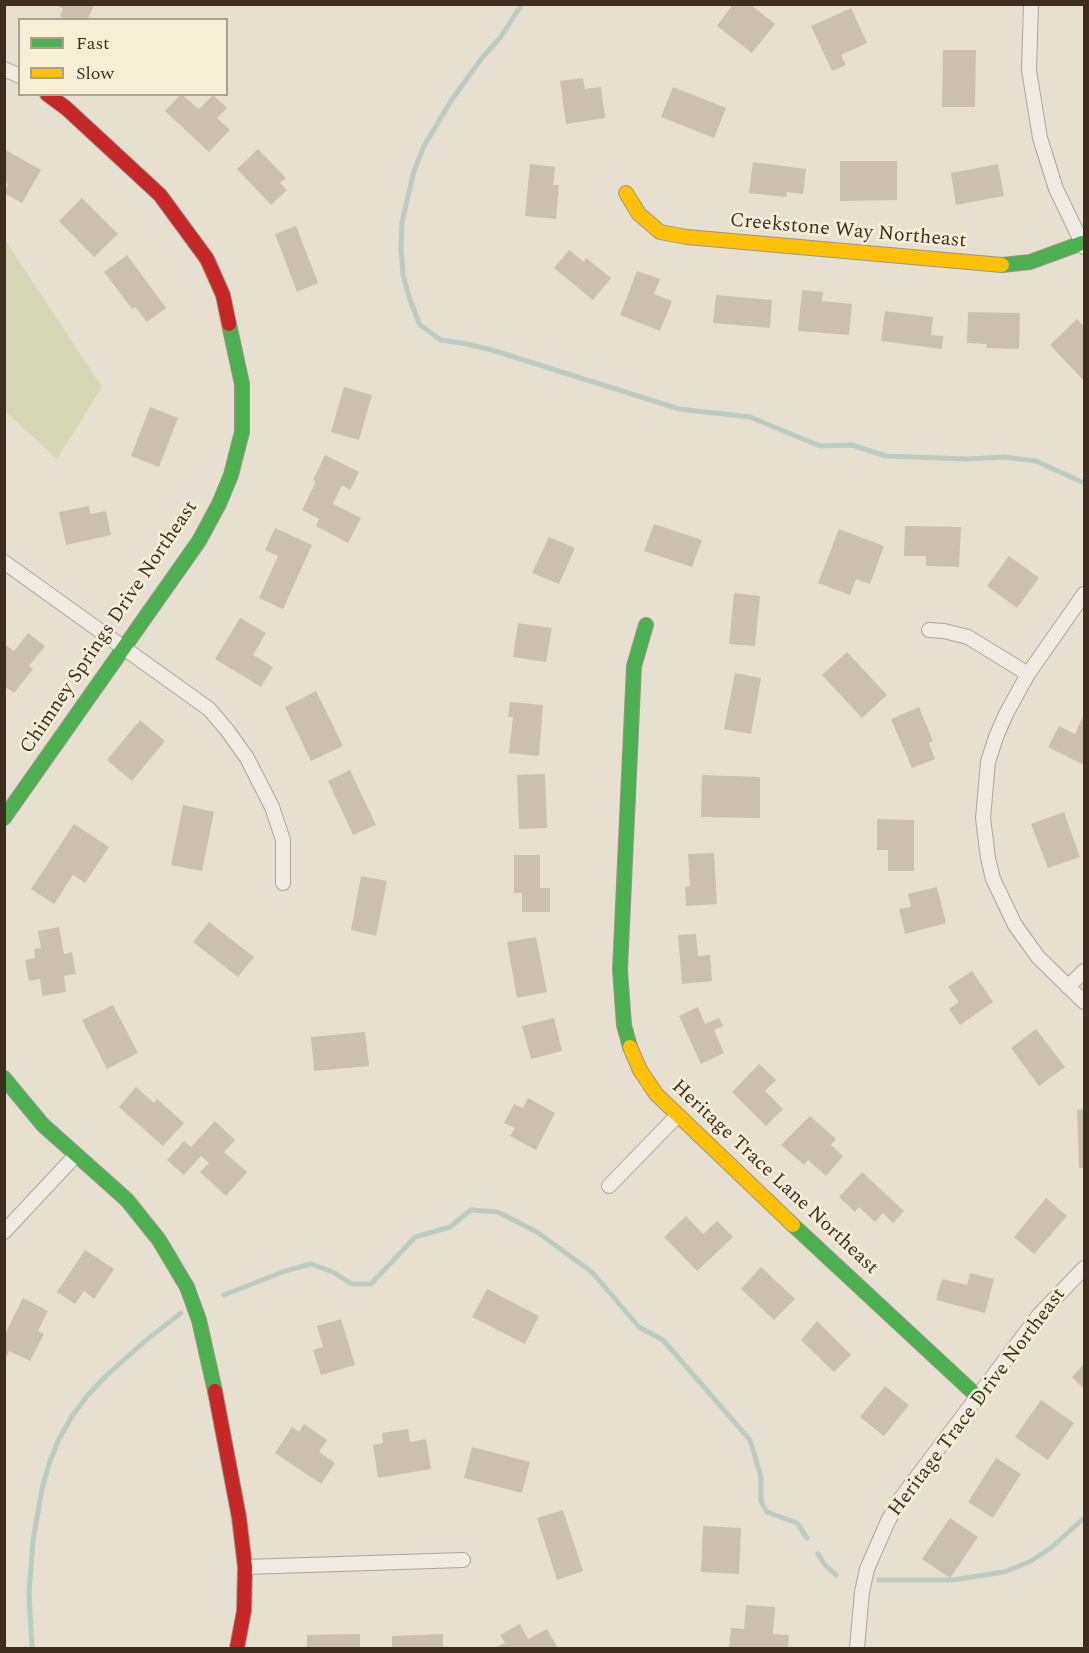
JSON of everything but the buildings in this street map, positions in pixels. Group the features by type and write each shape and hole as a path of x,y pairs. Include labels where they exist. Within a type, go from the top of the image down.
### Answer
{"street":[{"path":"1031,4 1029,70 1040,138 1056,189 1083,245"},
{"path":"4,69 18,75"},
{"name":"Chimney Springs Drive Northeast","path":"4,818 199,541 219,504 231,475 242,432 242,384 223,295 207,259 160,195 66,108 50,96"},
{"name":"Creekstone Way Northeast","path":"626,193 639,214 660,232 687,237 999,265 1030,262 1083,245"},
{"path":"4,562 209,709 228,730 247,758 272,807 283,840 283,883"},
{"path":"1084,594 1028,674 1006,714 988,762 984,800 985,839 993,879 1015,925 1038,957 1084,1002"},
{"name":"Heritage Trace Lane Northeast","path":"646,625 634,666 620,970 624,1025 630,1047 640,1070 656,1094 677,1116 978,1397"},
{"path":"928,630 968,637 1028,674"},
{"path":"1068,987 1084,971"},
{"path":"4,1078 43,1125 127,1200 159,1240 187,1287 199,1320 215,1389 239,1517 245,1567 244,1611 237,1648"},
{"path":"609,1186 677,1116"},
{"path":"4,1232 76,1155"},
{"name":"Heritage Trace Drive Northeast","path":"857,1648 862,1593 867,1569 901,1498 1039,1316 1084,1268"},
{"path":"245,1567 463,1560"}],"green space":[{"path":"5,240 102,387 57,459 5,411"}],"waterway":[{"path":"522,4 500,38 482,58 451,101 424,146 414,171 402,222 401,248 403,275 420,325 441,340 492,350 679,409 750,417 820,446 852,445 886,456 966,459 1004,457 1036,461 1084,483"},
{"path":"224,1295 285,1271 311,1264 333,1272 352,1284 371,1284 415,1237 450,1227 471,1210 498,1212 537,1232 592,1272 639,1327 663,1340 750,1440 761,1477 761,1501 767,1512 797,1523 807,1538"},
{"path":"32,1648 29,1594 33,1541 42,1489 59,1439 72,1416 106,1376 181,1313"},
{"path":"879,1580 952,1580 1004,1572 1029,1562 1051,1548 1084,1518"},
{"path":"818,1554 825,1565 836,1575"}],"traffic: fast":[{"path":"1002,265 1030,262 1082,243"},
{"path":"4,818 199,541 219,504 231,475 242,432 242,384 229,324"},
{"path":"630,1047 624,1025 620,970 634,666 646,625"},
{"path":"4,1078 43,1125 127,1200 159,1240 187,1287 199,1320 215,1391"},
{"path":"793,1225 978,1397"}],"traffic: slow":[{"path":"626,193 639,214 660,232 687,237 1002,265"},
{"path":"630,1047 640,1070 656,1094 793,1225"}],"traffic: jam":[{"path":"50,96 66,108 160,195 207,259 223,295 229,324"},
{"path":"215,1391 239,1517 245,1567 244,1611 237,1648"}]}
